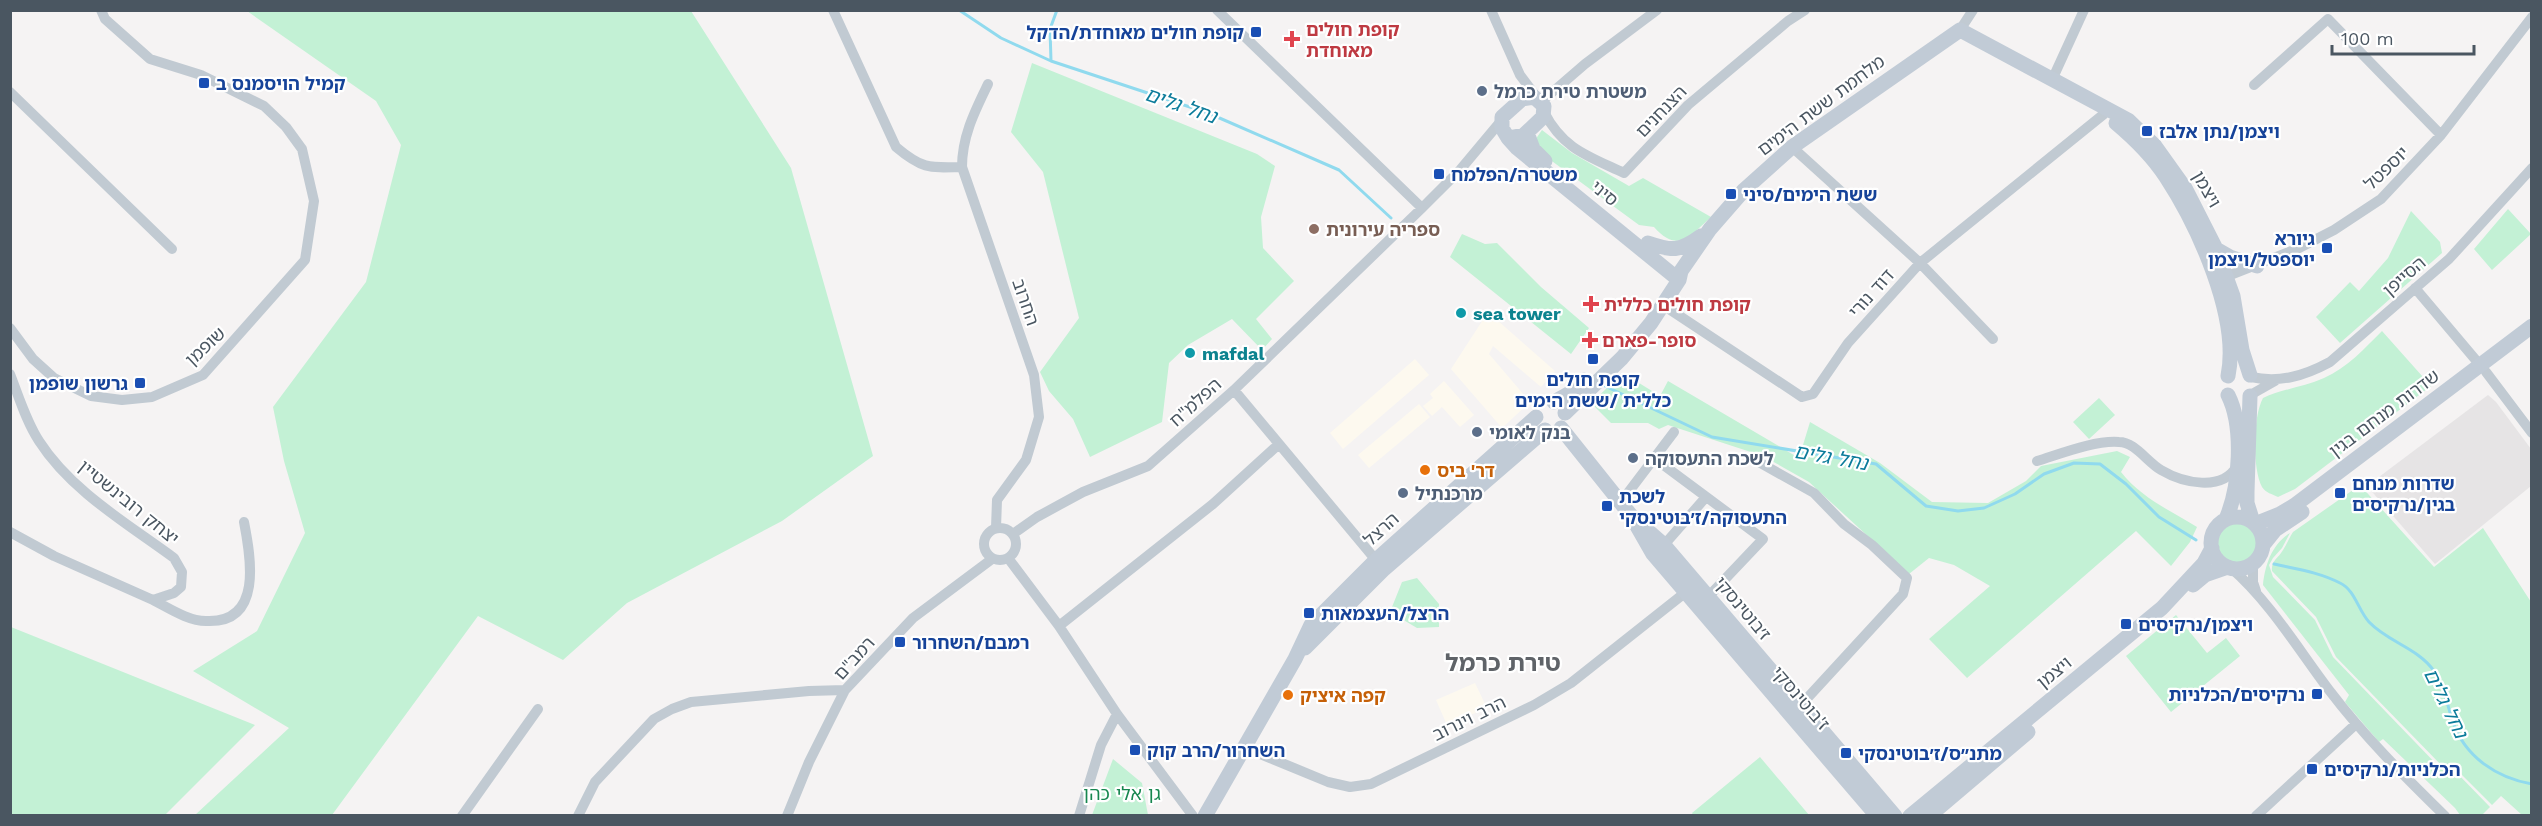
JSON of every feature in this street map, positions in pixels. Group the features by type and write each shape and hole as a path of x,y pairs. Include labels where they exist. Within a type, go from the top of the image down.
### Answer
{"street":[{"name":"שופמן","path":"10,328 33,360 54,378 91,396 122,400 152,397 203,375 305,260 314,201 302,149 286,127 264,106 201,75 150,59 105,19 101,10"},
{"path":"833,10 896,147 915,163 935,168 962,167"},
{"path":"1217,10 1422,208"},
{"path":"1491,10 1520,75 1541,104"},
{"path":"1520,75 1522,99 1505,131 1517,137 1527,133 1539,122 1541,104 1585,64 1656,10"},
{"name":"הצנחנים","path":"1541,104 1553,130 1575,150 1624,173 1688,105 1788,21 1805,10"},
{"name":"מלחמת ששת הימים","path":"1554,402 1570,393 1617,349 1677,275 1710,229 1744,190 1792,147 1960,30 1973,10"},
{"path":"2052,80 2084,10"},
{"name":"יוספטל","path":"2221,279 2299,248 2334,230 2381,199 2441,135 2532,17"},
{"path":"2254,85 2328,19 2441,135"},
{"name":"ויצמן","path":"1960,30 2105,106 2140,129 2155,146 2185,188 2216,249 2230,338 2228,376"},
{"name":"ויצמן","path":"2052,80 2129,133 2166,177 2221,279 2233,296 2242,350 2251,376"},
{"name":"החרוב","path":"988,84 970,122 962,148 962,167 1034,375 1039,417 1026,460 997,500 996,528"},
{"path":"10,92 172,249"},
{"path":"1522,99 1528,97 1541,104"},
{"name":"דוד נורי","path":"1663,305 1802,397 1813,394 1848,343 1920,263 2104,114"},
{"name":"הפלמ\"ח","path":"1013,534 1037,517 1083,492 1148,466 1234,390 1422,208 1474,154 1505,131"},
{"name":"סיני","path":"1505,131 1517,148 1677,275"},
{"name":"סיני","path":"1527,133 1533,149 1540,157 1648,243 1677,275"},
{"path":"1792,147 1920,263 1993,339"},
{"name":"הסייפן","path":"2251,395 2278,380 2306,373 2330,362 2449,259 2532,168"},
{"path":"1648,243 1664,248 1681,249 1710,229"},
{"path":"2216,249 2230,257 2257,266"},
{"name":"מלחמת ששת הימים","path":"1565,413 1636,342 1663,305 1677,275"},
{"path":"2415,288 2483,368 2532,433"},
{"name":"שדרות מנחם בגין","path":"2263,545 2275,530 2483,368 2532,326"},
{"name":"שדרות מנחם בגין","path":"2254,523 2280,514 2483,368 2532,338"},
{"path":"2230,567 2245,568 2253,564 2259,558 2263,545 2262,533 2254,523 2240,495 2237,466 2237,419 2225,385 2228,376 2239,370 2251,376 2254,383 2240,495 2226,519 2214,531 2212,548 2215,556 2230,567 2260,599 2356,724 2382,754 2445,816"},
{"name":"יצחק רובינשטיין","path":"10,374 28,420 48,453 93,499 174,558 182,572 181,587 153,600"},
{"name":"הסייפן","path":"2251,376 2278,380"},
{"path":"1234,390 1380,565"},
{"path":"2228,395 2236,400 2251,395"},
{"path":"1554,402 1561,406 1565,413 1565,423 1561,428 1551,432 1539,425 1536,417 1541,405 1554,402"},
{"name":"הרצל","path":"1380,565 1536,417"},
{"name":"ז׳בוטינסקי","path":"1561,428 1633,518 1664,545 1895,816"},
{"name":"הרצל","path":"1205,816 1295,659 1311,625 1380,565 1545,430"},
{"path":"1621,502 1674,432"},
{"path":"2037,461 2118,441 2131,446 2171,475 2198,482 2216,482 2230,476 2237,466"},
{"path":"1059,626 1213,504 1279,444"},
{"path":"1654,459 1763,539 1708,597"},
{"path":"1755,460 1814,493 1844,524 1879,551 1907,578 1903,594 1800,706"},
{"path":"2216,482 2262,510 2280,514"},
{"path":"1664,545 1706,497"},
{"path":"2226,519 2242,517 2254,523"},
{"name":"ז'בוטינסקי","path":"1633,518 1653,554 1876,816"},
{"path":"10,532 54,556 184,615 204,621 222,620 239,610 250,588 252,561 244,522"},
{"path":"996,528 1006,528 1013,534 1017,545 1015,550 1008,558 992,559 986,551 984,542 989,532 996,528"},
{"name":"ויצמן","path":"1910,816 2162,608 2204,563 2212,548"},
{"path":"1008,558 1059,626 1117,714 1193,816"},
{"name":"רמב\"ם","path":"787,816 809,762 845,690 913,618 992,559"},
{"path":"2253,564 2253,582 2260,599"},
{"name":"ויצמן","path":"1929,816 2160,622 2199,579 2212,572 2230,567"},
{"name":"הרב וינרוב","path":"1243,747 1328,782 1350,787 1371,784 1534,705 1571,683 1686,592"},
{"path":"578,816 595,782 654,719 672,709 692,702 809,691 845,690"},
{"path":"462,816 538,709"},
{"path":"1079,816 1101,745 1117,714"},
{"path":"2256,816 2356,724"}],"shaded area":[{"path":"1488,312 1555,371 1541,387 1493,346 1489,354 1530,402 1502,428 1451,369"},
{"path":"1415,359 1429,375 1343,449 1330,433"},
{"path":"1444,381 1474,415 1460,427 1442,407 1432,416 1423,406 1433,398 1430,394"},
{"path":"2488,395 2496,402 2531,449 2531,486 2435,564 2367,486"},
{"path":"1419,404 1430,417 1369,468 1358,455"},
{"path":"1475,683 1487,708 1447,725 1436,700"}],"green space":[{"path":"247,11 691,11 791,168 873,456 782,521 627,603 563,660 478,616 332,815 195,815 289,728 193,671 257,631 305,533 284,461 273,407 366,282 401,145 376,101"},
{"path":"1032,63 1257,154 1275,166 1261,217 1263,248 1294,281 1256,319 1272,339 1262,350 1232,319 1188,345 1169,363 1162,422 1090,457 1073,419 1049,391 1040,372 1079,318 1043,172 1011,132"},
{"path":"1542,130 1572,153 1629,186 1643,178 1711,217 1690,236 1677,241 1670,240 1654,227 1639,225 1545,156 1535,140"},
{"path":"2508,209 2531,234 2492,270 2474,249"},
{"path":"2411,211 2440,242 2442,253 2340,343 2316,317 2350,282 2359,291 2388,258"},
{"path":"1462,234 1485,244 1497,243 1541,287 1589,328 1571,354 1450,257"},
{"path":"2382,331 2431,386 2295,489 2278,497 2265,491 2259,478 2255,455 2257,417 2263,398 2332,374 2355,357"},
{"path":"1623,373 1660,396 1668,381 1799,458 1810,422 1880,463 1932,502 1988,503 2026,481 2041,466 2117,451 2130,457 2121,472 2137,489 2197,527 2190,542 2171,566 2136,531 1967,678 1929,639 1990,586 1954,565 1929,558 1909,574 1809,482 1763,456 1668,425 1659,429 1648,423 1611,423 1591,403"},
{"path":"2099,398 2115,415 2089,439 2073,422"},
{"path":"2360,485 2434,567 2483,528 2531,602 2531,815 2522,815 2501,796 2492,805 2456,769 2443,767 2336,657 2316,617 2272,571 2274,562 2293,532"},
{"path":"2238,523 2252,529 2258,543 2252,557 2238,563 2224,557 2218,543 2224,529"},
{"path":"2290,533 2269,565 2273,577 2315,620 2333,657 2442,770 2455,771 2490,807 2482,815 2460,815 2383,739 2379,742 2345,702 2349,695 2263,585 2270,556 2278,543"},
{"path":"1417,578 1439,604 1439,627 1417,628 1390,612 1402,582"},
{"path":"2176,615 2207,653 2226,638 2240,656 2171,712 2126,656"},
{"path":"11,627 255,725 165,815 11,815"},
{"path":"1760,757 1809,815 1693,815 1692,813"},
{"name":"גן אלי כהן","path":"1113,759 1142,783 1148,815 1092,815"}],"waterway":[{"name":"נחל גלים","path":"959,10 1001,38 1051,61 1208,113 1339,170 1391,218"},
{"path":"1051,61 1050,29 1057,10"},
{"name":"נחל גלים","path":"1605,386 1712,437 1876,464 1926,506 1958,511 1984,508 2015,494 2044,474 2074,463 2100,464 2126,484 2159,517 2196,540"},
{"name":"נחל גלים","path":"2274,564 2316,573 2345,586 2369,622 2385,635 2420,656 2434,671 2443,690 2453,722 2465,746 2495,771 2532,784"}],"place":[{"name":"קופת חולים מאוחדת/הדקל","path":"1256,32"},
{"name":"קופת חולים מאוחדת","path":"1292,39"},
{"name":"קמיל הויסמנס ב","path":"204,83"},
{"name":"משטרת טירת כרמל","path":"1482,91"},
{"name":"ויצמן/נתן אלבז","path":"2147,131"},
{"name":"משטרה/הפלמח","path":"1439,174"},
{"name":"ששת הימים/סיני","path":"1731,194"},
{"name":"ספריה עירונית","path":"1314,229"},
{"name":"גיורא יוספטל/ויצמן","path":"2327,248"},
{"name":"קופת חולים כללית","path":"1591,304"},
{"name":"sea tower","path":"1461,313"},
{"name":"סופר-פארם","path":"1590,340"},
{"name":"mafdal","path":"1190,353"},
{"name":"קופת חולים כללית /ששת הימים","path":"1593,359"},
{"name":"גרשון שופמן","path":"140,383"},
{"name":"בנק לאומי","path":"1477,432"},
{"name":"לשכת התעסוקה","path":"1633,458"},
{"name":"דר' ביס","path":"1425,470"},
{"name":"מרכנתיל","path":"1403,493"},
{"name":"שדרות מנחם בגין/נרקיסים","path":"2340,493"},
{"name":"לשכת התעסוקה/ז׳בוטינסקי","path":"1607,506"},
{"name":"הרצל/העצמאות","path":"1309,613"},
{"name":"ויצמן/נרקיסים","path":"2126,624"},
{"name":"רמבם/השחרור","path":"900,642"},
{"name":"נרקיסים/הכלניות","path":"2317,694"},
{"name":"קפה איציק","path":"1288,695"},
{"name":"השחרור/הרב קוק","path":"1135,750"},
{"name":"מתנ״ס/ז׳בוטינסקי","path":"1846,753"},
{"name":"הכלניות/נרקיסים","path":"2312,769"}],"district":[{"name":"טירת כרמל","path":"1503,663"}]}
